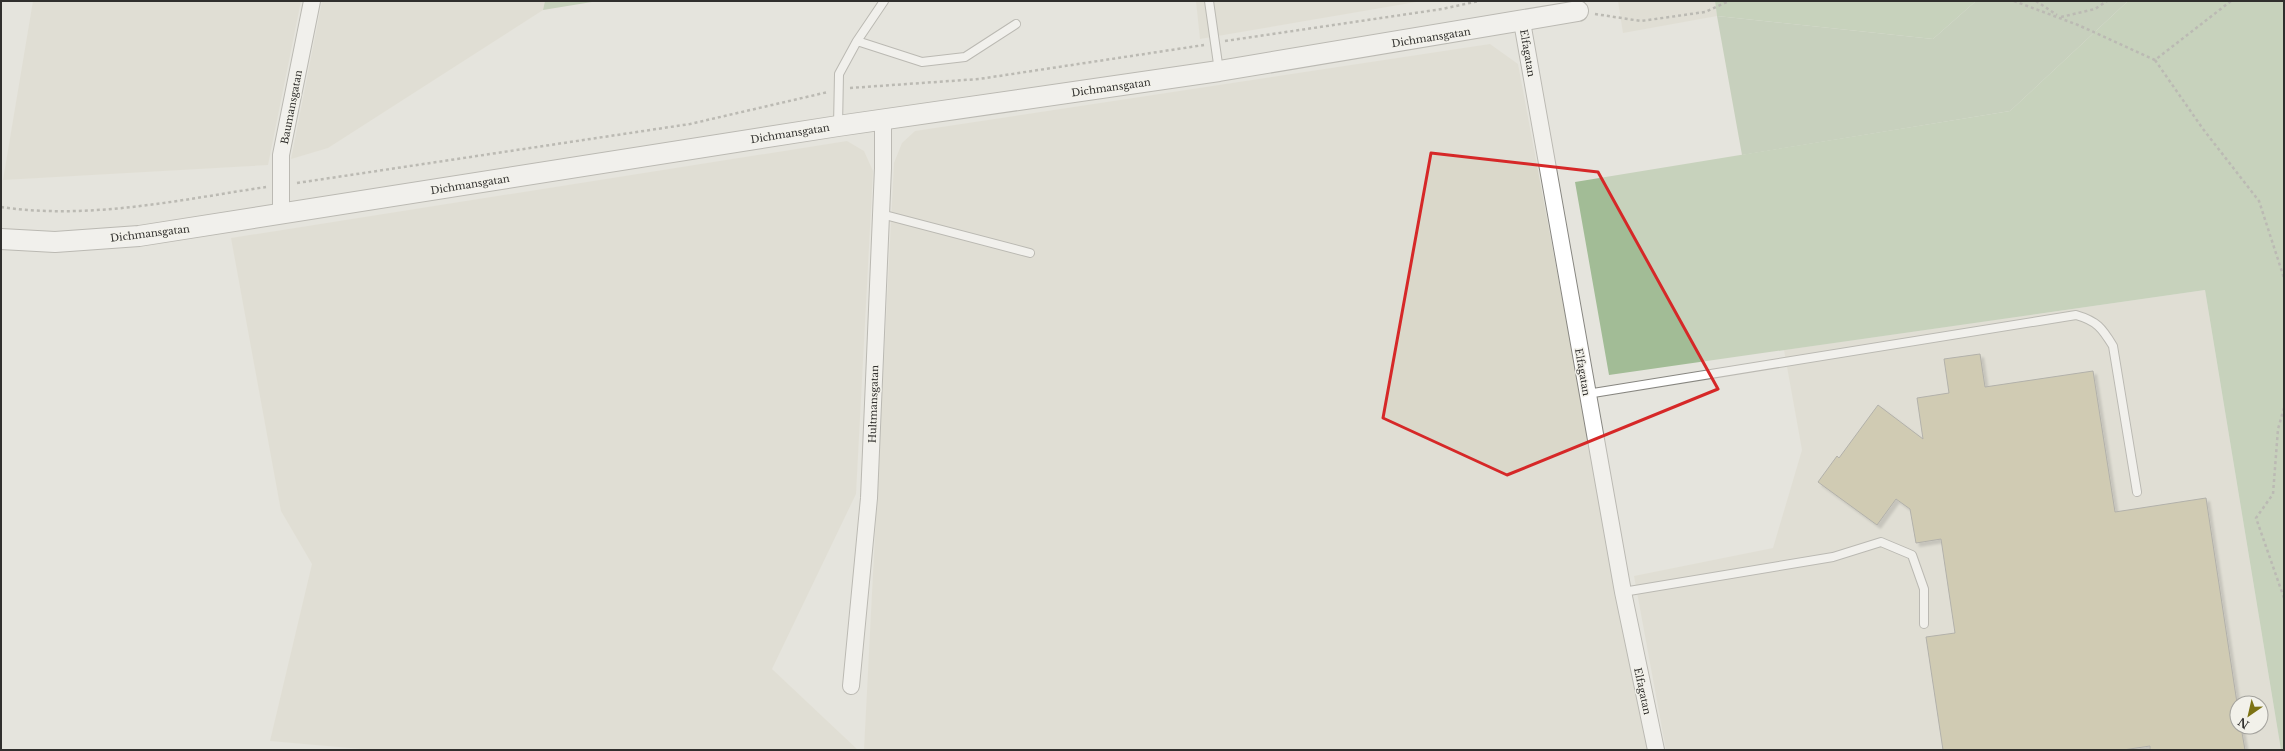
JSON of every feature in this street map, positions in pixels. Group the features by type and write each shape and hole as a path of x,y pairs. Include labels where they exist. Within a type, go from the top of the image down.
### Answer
{"street":[{"name":"Baumansgatan","path":"281,213 281,155 312,1"},
{"name":"Dichmansgatan","path":"1,239 56,242 139,236 838,126 1219,71 1522,22 1578,6"},
{"name":"Elfagatan","path":"1522,22 1623,592 1656,750"},
{"name":"Hultmansgatan","path":"851,686 869,498 881,214 883,120"}],"lane":[{"path":"838,126 839,74 857,41 884,1"},
{"path":"1209,1 1219,71"},
{"path":"857,41 922,62 965,57 1016,24"},
{"path":"881,214 1030,253"},
{"path":"1587,394 2076,315 2091,319 2102,329 2113,346 2137,492"},
{"path":"1623,592 1833,557 1881,542 1912,555 1924,589 1924,624"}],"path":[{"path":"1,207 58,212 118,208 690,124 838,89 979,79 1442,9 1479,1"},
{"path":"1578,6 1641,21 1705,12 1729,1"},
{"path":"2014,1 2060,17 2155,60 2203,129 2259,201 2284,278"},
{"path":"2036,1 2060,17 2095,9 2107,1"},
{"path":"2155,60 2231,1"},
{"path":"2284,408 2278,428 2274,494 2256,518 2284,598"}],"highlighted area":[{"path":"1431,153 1598,172 1718,389 1507,475 1383,418"}],"shaded area":[{"path":"33,1 301,1 268,165 3,180"},
{"path":"322,1 545,1 543,10 328,148 291,159"},
{"path":"1196,1 1422,1 1200,39"},
{"path":"1618,1 1715,1 1717,16 1623,33"},
{"path":"1490,44 1518,64 1647,750 864,750 894,163 902,143 915,131"},
{"path":"847,141 864,151 873,171 856,494 772,669 858,750 373,750 270,741 312,564 281,511 231,238"},
{"path":"2205,290 2281,750 1666,750 1634,576 1773,548 1802,450 1784,350"}],"green space":[{"path":"545,1 598,1 543,10"},
{"path":"1715,1 1976,1 1933,39 1717,16"},
{"path":"1976,1 2128,1 2010,111 1742,155 1717,16 1933,39"},
{"path":"2128,1 2284,1 2284,750 2281,750 2205,290 1609,375 1575,182 2010,111"}],"building":[{"path":"1980,354 1985,387 2093,371 2115,512 2206,498 2236,695 2229,695 2229,735 2242,735 2245,750 2150,750 2150,746 2123,750 1943,750 1926,637 1955,633 1941,539 1916,543 1910,509 1896,499 1877,525 1818,482 1837,456 1839,458 1878,405 1923,439 1917,398 1949,393 1944,359"}]}
